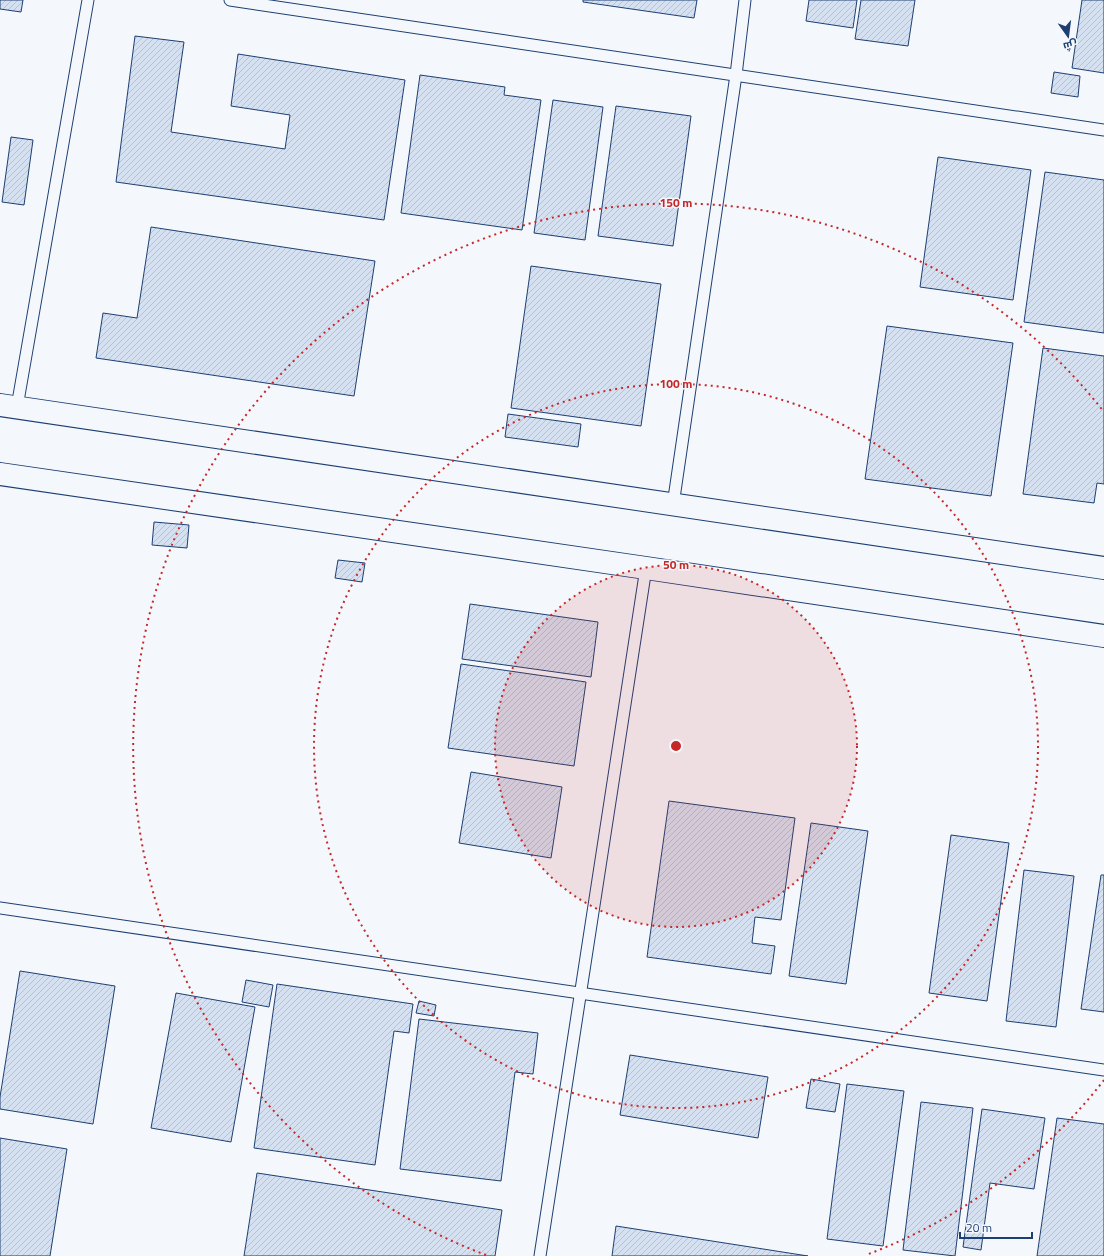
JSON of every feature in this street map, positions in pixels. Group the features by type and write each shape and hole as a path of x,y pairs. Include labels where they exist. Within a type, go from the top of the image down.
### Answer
{"street":[{"path":"9,406 1104,568"},
{"path":"0,474 1104,636"}],"lane":[{"path":"9,406 88,0"},
{"path":"230,0 1104,130"},
{"path":"673,504 736,75 745,0"},
{"path":"540,1256 646,568"},
{"path":"0,908 1104,1070"}],"building":[{"path":"0,0 23,0 21,12 0,9"},
{"path":"583,0 697,0 694,18 583,2"},
{"path":"809,0 857,0 853,28 806,21"},
{"path":"861,0 915,0 908,46 855,39"},
{"path":"1082,0 1104,0 1104,73 1072,68"},
{"path":"135,36 184,42 171,132 285,149 290,115 231,106 238,54 405,80 384,220 116,182"},
{"path":"1054,72 1080,76 1078,97 1051,93"},
{"path":"420,75 505,87 504,95 541,100 522,230 401,213"},
{"path":"553,100 603,107 585,240 534,233"},
{"path":"616,106 691,116 673,246 598,236"},
{"path":"11,137 33,140 24,205 2,202"},
{"path":"938,157 1031,170 1013,300 920,287"},
{"path":"1045,172 1104,180 1104,333 1024,322"},
{"path":"151,227 375,261 354,396 96,358 103,313 137,318"},
{"path":"531,266 661,284 641,426 511,408"},
{"path":"887,326 1013,343 991,496 865,479"},
{"path":"1043,348 1104,356 1104,484 1097,483 1094,503 1023,494"},
{"path":"508,414 581,424 578,447 505,437"},
{"path":"154,522 189,525 187,548 152,545"},
{"path":"338,560 365,563 362,582 335,578"},
{"path":"470,604 598,622 591,677 462,659"},
{"path":"461,664 586,682 574,766 448,748"},
{"path":"471,772 562,787 551,858 459,843"},
{"path":"669,801 795,818 781,920 755,917 752,943 775,946 771,974 647,957"},
{"path":"811,823 868,831 846,984 789,976"},
{"path":"951,835 1009,843 987,1001 929,993"},
{"path":"1024,870 1074,876 1056,1027 1006,1021"},
{"path":"1101,875 1104,875 1104,1012 1081,1009"},
{"path":"20,971 115,986 93,1124 0,1109 0,1097"},
{"path":"246,980 273,985 269,1007 242,1002"},
{"path":"277,984 413,1004 409,1033 394,1031 375,1165 254,1148"},
{"path":"176,993 255,1007 231,1142 151,1128"},
{"path":"419,1001 436,1005 434,1016 416,1013"},
{"path":"419,1019 538,1033 533,1074 515,1072 501,1181 400,1169"},
{"path":"630,1055 768,1077 758,1138 620,1115"},
{"path":"811,1079 840,1084 835,1112 806,1108"},
{"path":"847,1084 904,1091 883,1246 827,1239"},
{"path":"921,1102 973,1108 955,1256 903,1250"},
{"path":"982,1109 1045,1118 1034,1189 990,1183 981,1250 963,1247"},
{"path":"1057,1118 1104,1124 1104,1256 1037,1256"},
{"path":"0,1138 67,1149 50,1256 0,1256"},
{"path":"257,1173 502,1210 495,1256 244,1256"},
{"path":"616,1226 808,1256 612,1256"}]}
